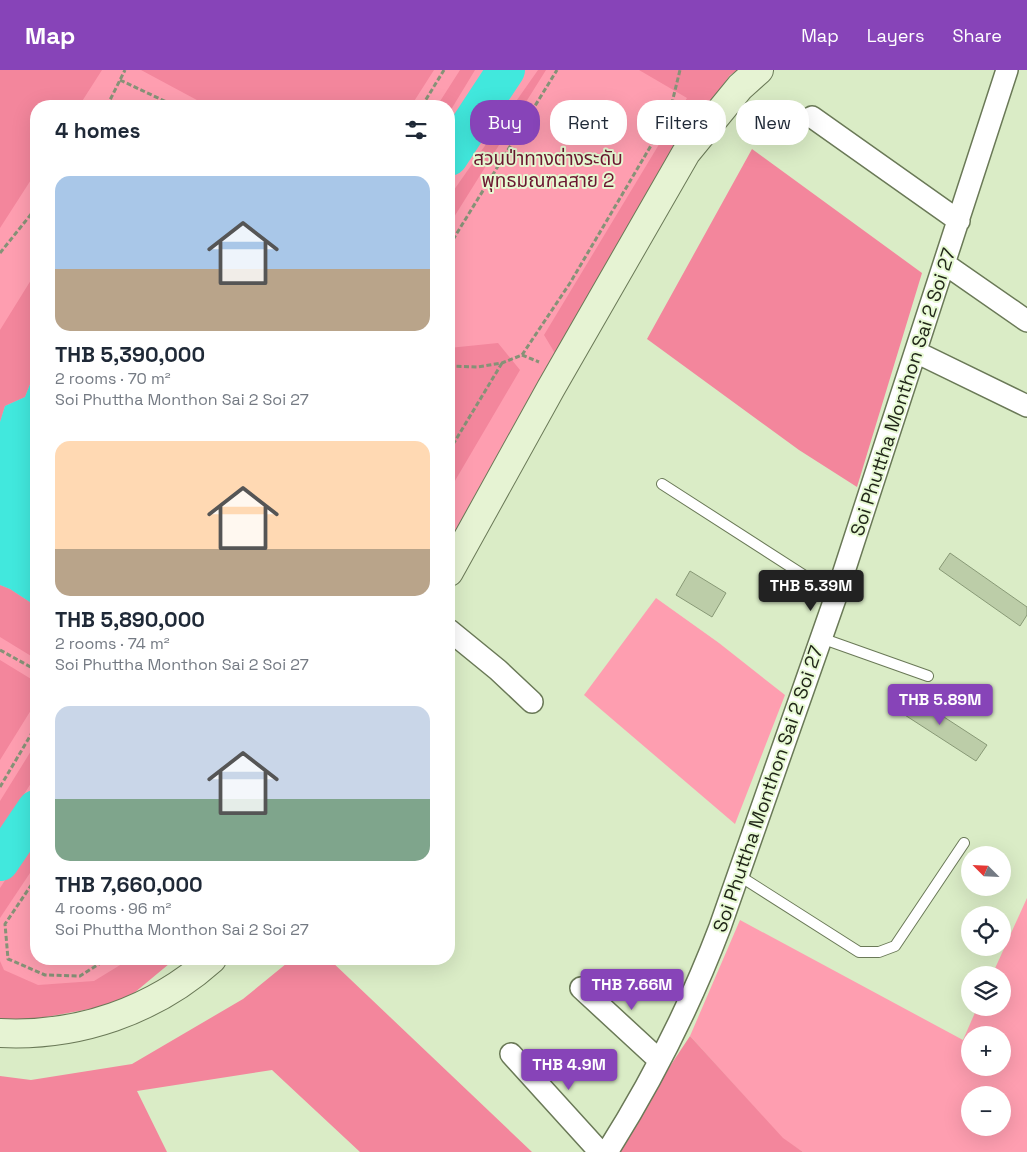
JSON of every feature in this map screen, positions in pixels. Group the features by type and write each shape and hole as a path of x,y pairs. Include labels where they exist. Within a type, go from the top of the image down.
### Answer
{"main road":[{"path":"455,561 554,382 686,153 740,87 759,70"},
{"path":"0,1033 20,1034 71,1028 116,1018 165,994 204,965"}],"street":[{"name":"Soi Phuttha Monthon Sai 2 Soi 27","path":"607,1152 659,1060 703,972 836,596 1007,70"},
{"path":"812,117 959,221"},
{"path":"945,264 1027,321"},
{"path":"916,352 1027,406"},
{"path":"455,635 498,670 532,702"},
{"path":"581,988 659,1060"},
{"path":"511,1054 600,1152"}],"lane":[{"path":"662,484 836,596"},
{"path":"821,638 928,676"},
{"path":"738,875 859,952 879,952 895,946 964,843"}],"path":[{"path":"110,100 125,70"},
{"path":"426,100 444,70"},
{"path":"455,236 557,70"},
{"path":"455,367 463,368 502,363 522,355 570,283 669,114 680,70"},
{"path":"120,80 162,100"},
{"path":"0,253 30,216"},
{"path":"455,441 502,363"},
{"path":"0,650 30,667"},
{"path":"0,787 30,736"},
{"path":"30,887 5,924 8,959 45,975 80,976 97,965"}],"green space":[{"name":"สวนป่าทางต่างระดับ พุทธมณฑลสาย 2","path":"0,70 738,70 730,75 712,100 637,100 637,145 679,145 664,165 455,532 455,100 30,100 30,965 159,965 0,1023"},
{"path":"656,598 719,643 785,695 735,824 584,695"},
{"path":"1027,898 1027,1152 803,1152 783,1139 690,1036 740,920 961,1039 961,1076 1011,1076 1011,1026 969,1026 974,1016 1011,1016 1011,966 996,966 1001,956 1011,956 1011,933"}],"shaded area":[{"path":"0,70 102,70 83,100 30,100 30,181 0,228"},
{"path":"141,70 434,70 415,100 197,100"},
{"path":"460,70 475,70 455,103 455,100 441,100"},
{"path":"538,70 546,70 527,100 517,100"},
{"path":"639,70 738,70 730,75 712,100 686,100 687,98"},
{"path":"485,145 499,145 455,215 455,188"},
{"path":"659,145 679,145 664,165 556,355 544,335"},
{"path":"752,149 922,273 857,487 799,450 647,339"},
{"path":"30,282 30,384 25,397 5,406 0,422 0,330"},
{"path":"498,343 520,370 455,481 455,347"},
{"path":"0,585 30,602 30,655 0,637"},
{"path":"0,660 30,678 30,712 0,760"},
{"path":"30,753 30,785 0,833 0,801"},
{"path":"30,842 30,873 0,918 0,888"},
{"path":"0,961 4,970 38,985 94,981 120,965 168,965 122,1003 14,1023 0,1023"},
{"path":"285,965 335,965 532,1152 360,1152 272,1070 137,1091 167,1152 0,1152 0,1076 31,1080 132,1064 243,999"},
{"path":"690,1036 783,1138 803,1152 613,1152"}],"water":[{"path":"30,384 30,602 0,585 0,422 5,406 25,397"}],"building":[{"path":"950,553 1027,607 1027,615 1020,626 939,569"},
{"path":"690,571 726,593 712,617 676,595"},
{"path":"904,691 987,745 976,761 894,708"}],"waterway":[{"path":"455,148 506,70"},
{"path":"0,862 30,818"}]}
